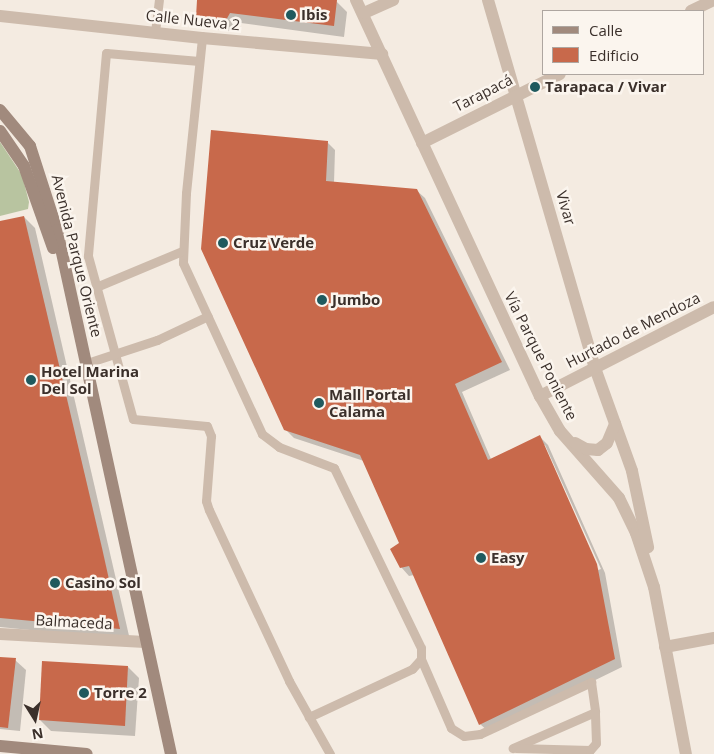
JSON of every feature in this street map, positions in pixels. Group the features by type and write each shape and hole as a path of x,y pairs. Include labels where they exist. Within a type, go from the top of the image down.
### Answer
{"street":[{"name":"Vía Parque Poniente","path":"356,0 364,13 422,143 540,396 564,436 619,498 636,533 654,587 686,754"},
{"path":"364,13 393,0"},
{"name":"Vivar","path":"488,0 517,94 595,368 642,509 654,587"},
{"path":"693,10 714,0"},
{"name":"Calle Nueva 2","path":"0,16 202,38 382,54"},
{"name":"Tarapacá","path":"422,143 558,75"},
{"name":"Avenida Parque Oriente","path":"0,110 23,135 35,158 57,230 87,363 145,642 171,754"},
{"name":"Avenida Parque Oriente","path":"0,131 24,166 41,207 87,363"},
{"name":"Hurtado de Mendoza","path":"540,396 714,307"},
{"path":"564,436 586,449 598,450 608,443 615,424"},
{"name":"Balmaceda","path":"0,634 145,642"},
{"path":"665,647 714,638"},
{"path":"0,746 87,754"}],"lane":[{"path":"155,32 159,0"},
{"path":"202,38 182,250 186,270 262,434 279,448 334,468 421,648 421,659 451,728 464,736 480,734 588,681 594,686 595,712 596,743 590,750 513,748 595,712"},
{"path":"199,60 106,53 88,256 133,419 207,426 211,436 206,501 208,510 289,681 330,754"},
{"path":"96,288 182,250"},
{"path":"87,363 116,355 208,316"},
{"path":"309,717 412,669 421,659"}],"green space":[{"path":"0,142 22,175 29,202 28,209 0,216"}],"building":[{"name":"Ibis","path":"197,0 337,0 334,26 230,13 225,22 196,17"},
{"path":"211,130 328,141 326,181 417,189 502,362 455,384 488,460 540,435 597,564 615,659 479,725 409,566 400,568 390,549 399,543 360,455 284,430 201,249"},
{"name":"Hotel Marina Del Sol","path":"24,216 120,629 0,618 0,221"},
{"path":"0,657 16,658 8,728 0,727"},
{"name":"Torre 2","path":"42,661 128,666 125,726 39,720"}],"place":[{"name":"Ibis","path":"291,15"},
{"name":"Tarapaca / Vivar","path":"535,87"},
{"name":"Cruz Verde","path":"223,243"},
{"name":"Jumbo","path":"322,300"},
{"name":"Hotel Marina Del Sol","path":"31,380"},
{"name":"Mall Portal Calama","path":"319,403"},
{"name":"Easy","path":"481,558"},
{"name":"Casino Sol","path":"55,583"},
{"name":"Torre 2","path":"84,693"}]}
